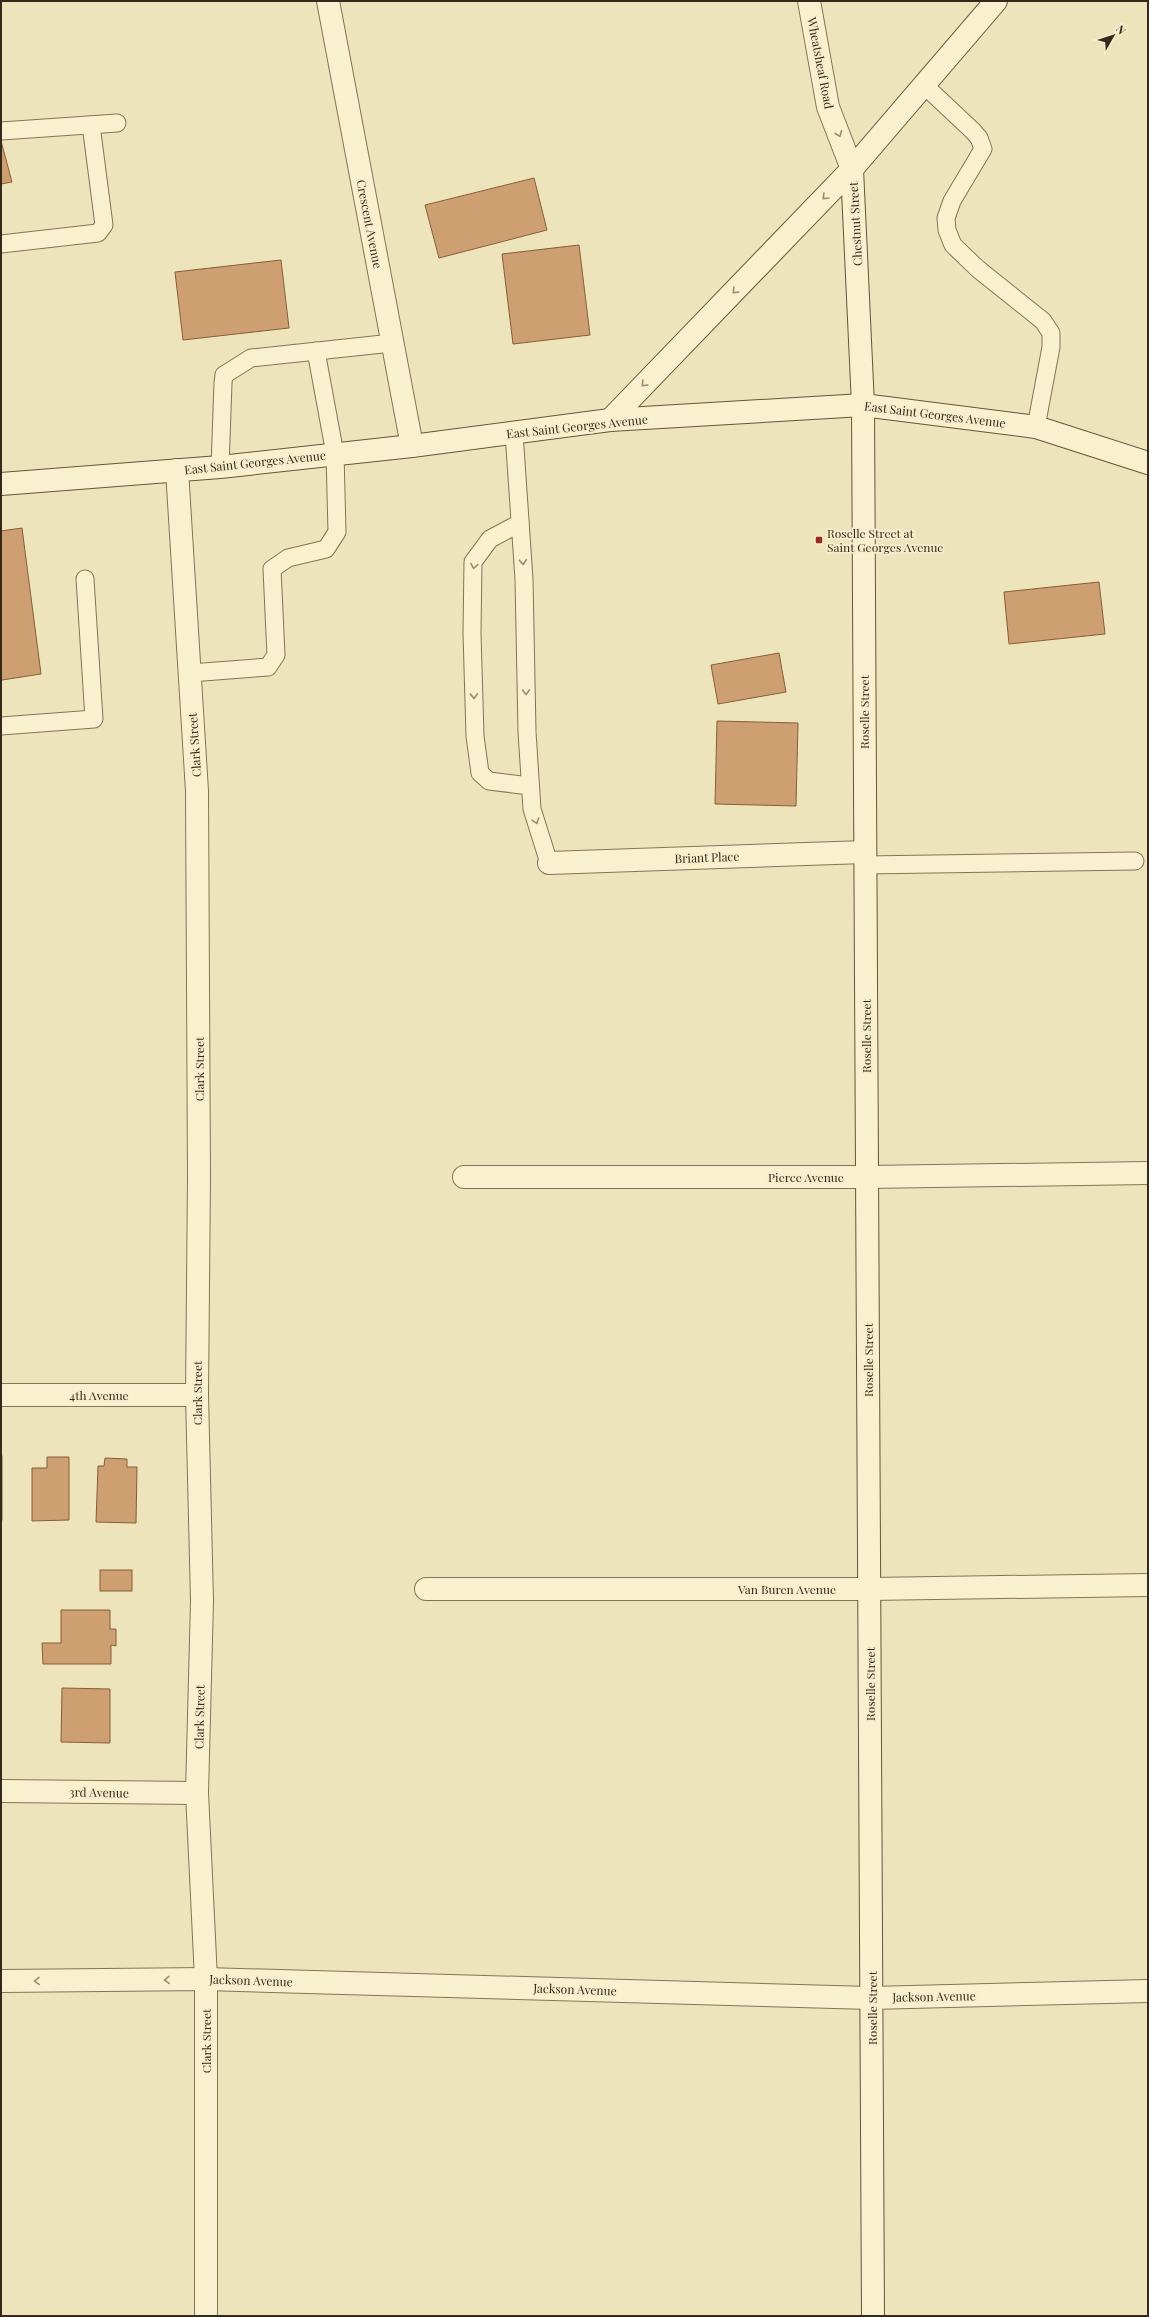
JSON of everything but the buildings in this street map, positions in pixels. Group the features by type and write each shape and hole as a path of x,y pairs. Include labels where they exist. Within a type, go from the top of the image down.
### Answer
{"street":[{"name":"Crescent Avenue","path":"328,1 412,446"},
{"name":"Wheatsheaf Road","path":"809,1 828,107 852,169"},
{"name":"Chestnut Street","path":"863,405 852,169 996,1"},
{"path":"610,420 852,169"},
{"name":"East Saint Georges Avenue","path":"1,484 220,467 412,446 610,420 863,405 1036,427 1148,463"},
{"name":"Roselle Street","path":"863,405 874,2316"},
{"name":"Clark Street","path":"177,470 197,791 199,1177 197,1395 202,1601 197,1793 206,1979 206,2316"},
{"name":"Briant Place","path":"549,862 865,858"},
{"name":"Pierce Avenue","path":"464,1177 867,1177 1148,1173"},
{"name":"4th Avenue","path":"1,1395 197,1395"},
{"name":"Van Buren Avenue","path":"426,1588 870,1589 1148,1585"},
{"name":"3rd Avenue","path":"1,1791 197,1793"},
{"name":"Jackson Avenue","path":"1,1981 206,1979 872,1998 1148,1991"}],"lane":[{"path":"924,85 980,138 983,149 956,194 946,218 947,230 954,245 1009,296 1043,320 1051,333 1051,347 1036,427"},
{"path":"1,131 117,123"},
{"path":"1,244 98,234 104,225 91,125"},
{"path":"220,467 224,375 251,358 392,343"},
{"path":"190,673 268,667 276,655 272,569 288,558 326,549 337,532 335,454 316,351"},
{"path":"514,433 524,579 527,732 530,786 532,809 549,862"},
{"path":"520,523 490,539 473,562 472,634 475,736 480,772 489,781 530,786"},
{"path":"1,726 94,719 85,579"},
{"path":"865,858 1135,861"}],"place":[{"name":"Roselle Street at Saint Georges Avenue","path":"819,540"}]}
